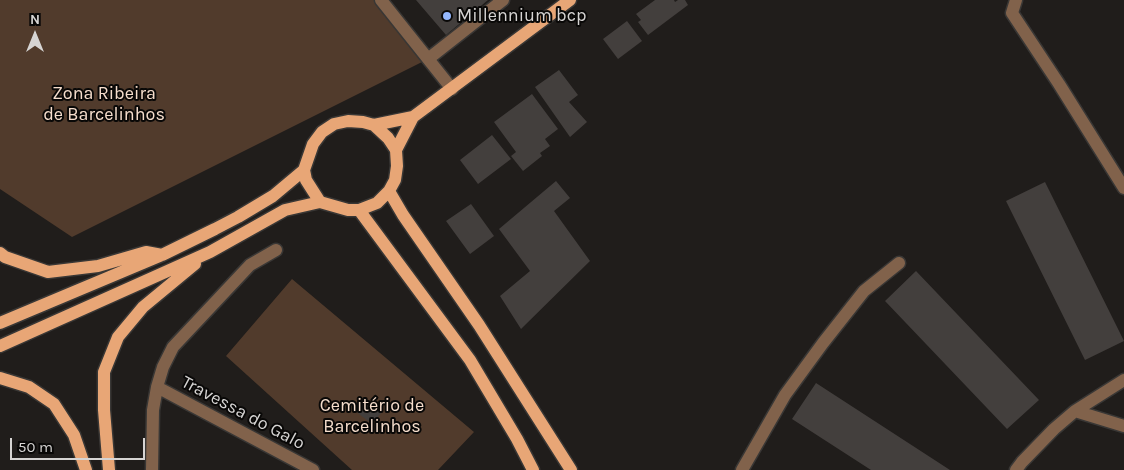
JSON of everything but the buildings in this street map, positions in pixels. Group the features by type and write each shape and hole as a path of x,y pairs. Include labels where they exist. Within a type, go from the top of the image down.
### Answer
{"main road":[{"path":"320,202 306,180 304,170 312,144 322,132 334,124 348,120 374,125 413,117 570,0"},
{"path":"396,150 413,117"},
{"path":"0,346 210,252 285,210 320,202 348,210 359,210 377,203 389,191 395,180 397,166 396,150 388,138 374,125"},
{"path":"0,323 162,255 238,218 273,196 304,170"},
{"path":"389,191 403,215 479,325 571,470"},
{"path":"359,210 470,360 517,439 533,470"},
{"path":"0,253 5,257 48,272 98,266 146,252 162,255"},
{"path":"109,470 104,410 104,372 118,337 143,307 210,252"},
{"path":"0,378 30,387 54,404 74,435 86,470"}],"street":[{"path":"381,0 452,89"},
{"path":"428,59 503,0"},
{"path":"1016,0 1012,13 1124,188"},
{"path":"152,470 153,410 162,367 173,347 250,265 276,250"},
{"path":"742,470 785,395 823,343 864,291 899,263"},
{"path":"1016,470 1054,429 1075,411 1124,380"},
{"name":"Travessa do Galo","path":"157,387 313,470"},
{"path":"1075,411 1124,426"}],"green space":[{"name":"Zona Ribeira de Barcelinhos","path":"0,0 383,0 428,59 72,237 0,189"},
{"name":"Cemitério de Barcelinhos","path":"292,279 474,432 438,470 352,470 226,356"}],"place":[{"name":"Millennium bcp","path":"447,16"}]}
